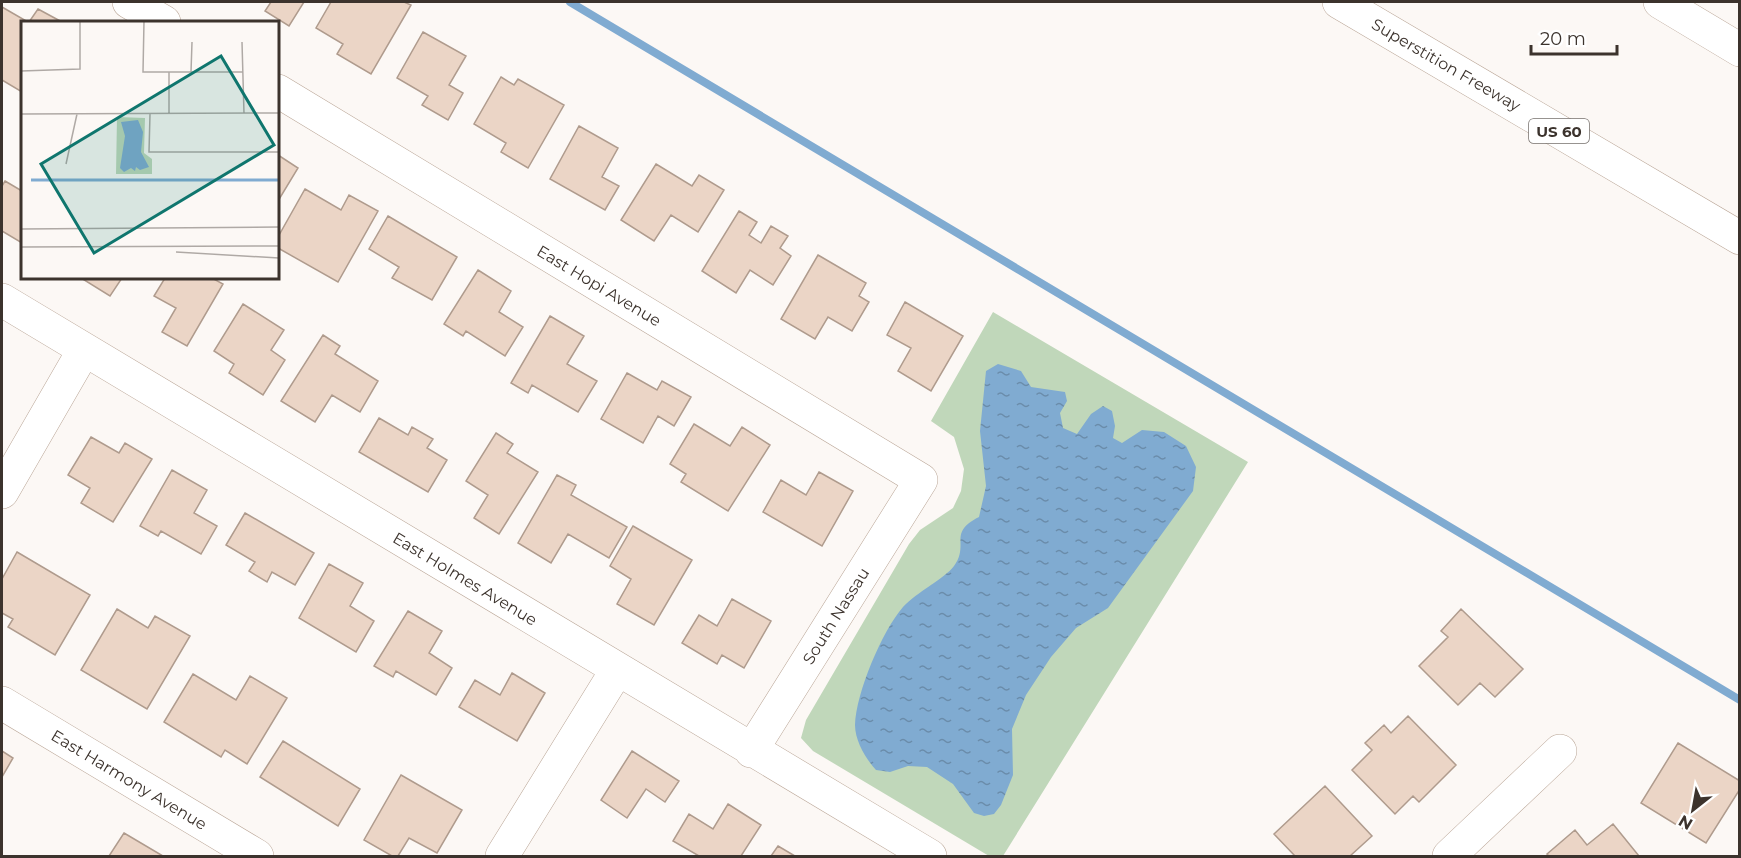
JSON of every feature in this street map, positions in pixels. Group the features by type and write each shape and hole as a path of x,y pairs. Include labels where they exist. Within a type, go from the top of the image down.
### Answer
{"main road":[{"path":"129,2 162,21"},
{"name":"Superstition Freeway","path":"1339,2 1740,238"},
{"path":"1662,3 1732,45"},
{"name":"East Hopi Avenue","path":"279,92 921,480"},
{"name":"East Holmes Avenue","path":"2,300 751,751 930,856"},
{"path":"2,492 84,350"},
{"name":"South Nassau","path":"751,751 921,480"},
{"path":"502,856 617,670"},
{"name":"East Harmony Avenue","path":"2,703 257,856"},
{"path":"1449,856 1560,751"}],"green space":[{"path":"993,312 1248,462 1003,856 989,856 813,751 801,738 806,720 909,544 920,530 953,508 961,491 964,469 954,437 931,421"}],"water":[{"path":"998,364 1021,371 1031,387 1065,392 1067,401 1060,413 1063,428 1077,434 1091,414 1103,406 1112,411 1115,426 1113,438 1122,443 1142,430 1164,432 1186,446 1196,467 1193,491 1108,608 1076,628 1051,657 1026,695 1012,729 1013,775 1001,805 994,814 984,816 974,813 953,784 927,767 908,766 890,772 876,770 862,749 855,725 856,712 865,680 887,631 903,607 954,566 960,551 961,534 964,528 979,517 986,486 980,431 986,371"}],"building":[{"path":"271,2 304,2 289,26 265,11"},
{"path":"331,2 404,2 411,5 371,74 337,54 343,44 316,28"},
{"path":"2,7 26,21 21,21 21,91 2,80"},
{"path":"38,9 60,21 30,21"},
{"path":"423,32 466,56 449,85 463,93 448,120 422,105 428,96 397,78"},
{"path":"501,77 514,85 518,79 564,105 528,168 501,152 506,143 474,124"},
{"path":"579,126 618,148 602,177 619,186 605,210 550,179"},
{"path":"279,156 298,168 279,199"},
{"path":"656,164 692,186 699,175 724,190 698,232 671,215 654,241 621,220"},
{"path":"5,181 21,190 21,242 2,231 2,186"},
{"path":"305,189 341,210 349,195 378,211 338,282 279,249 279,235"},
{"path":"739,211 757,222 749,235 761,243 771,226 788,236 780,248 791,256 773,285 750,270 736,293 702,271"},
{"path":"388,216 457,257 432,300 392,278 399,267 369,249"},
{"path":"818,255 866,283 859,296 869,302 852,331 828,317 815,339 781,319"},
{"path":"478,270 511,291 499,312 523,327 505,356 466,331 463,336 444,324"},
{"path":"83,279 121,279 110,296"},
{"path":"164,279 214,279 223,284 187,346 162,332 176,308 154,296"},
{"path":"905,302 963,336 931,391 898,371 911,348 887,335"},
{"path":"243,304 284,330 271,350 285,360 263,395 229,373 234,364 214,351"},
{"path":"550,316 584,336 567,364 597,381 578,412 532,385 528,393 511,383"},
{"path":"323,335 340,346 335,354 378,381 360,412 332,395 315,422 281,401"},
{"path":"627,373 657,390 662,381 691,397 674,426 658,416 643,443 601,419"},
{"path":"379,418 408,435 412,427 433,439 427,448 447,460 428,492 359,452"},
{"path":"694,424 730,446 742,427 770,445 728,511 681,482 686,474 670,464"},
{"path":"496,433 513,444 507,453 538,472 499,534 474,518 488,495 466,481"},
{"path":"91,437 119,453 125,443 152,459 113,522 81,503 90,488 68,475"},
{"path":"172,470 207,490 194,513 217,526 201,554 161,531 158,536 140,526"},
{"path":"819,472 853,491 822,546 763,512 781,480 806,495"},
{"path":"557,475 576,485 571,495 627,527 609,558 568,534 551,563 518,543"},
{"path":"245,513 314,553 295,585 272,572 267,582 249,571 255,562 226,545"},
{"path":"633,526 692,560 654,625 617,604 631,579 610,566"},
{"path":"17,552 90,595 55,655 8,627 13,619 2,613 2,579"},
{"path":"329,564 363,583 350,606 374,621 356,652 299,618"},
{"path":"732,599 771,621 744,668 722,655 717,664 682,643 699,615 717,626"},
{"path":"117,609 148,628 155,616 190,636 147,709 81,670"},
{"path":"1461,609 1523,669 1495,697 1480,683 1458,705 1419,666 1448,637 1441,631"},
{"path":"408,611 442,631 429,653 452,668 436,695 396,671 393,677 374,666"},
{"path":"512,673 545,693 517,741 459,707 475,680 500,695"},
{"path":"193,674 236,700 250,676 287,698 247,764 225,750 221,757 164,722"},
{"path":"1408,716 1456,765 1419,802 1413,796 1395,814 1352,770 1372,750 1365,743 1384,725 1391,733"},
{"path":"283,741 360,789 338,826 260,777"},
{"path":"1678,743 1740,781 1740,789 1706,843 1641,803"},
{"path":"2,751 13,758 2,777"},
{"path":"632,751 679,781 665,802 646,789 627,818 601,800"},
{"path":"401,775 462,810 437,853 409,838 398,856 392,856 364,840"},
{"path":"1325,786 1372,836 1350,856 1295,856 1274,834"},
{"path":"728,804 761,825 741,856 699,856 673,841 689,814 713,829"},
{"path":"1613,824 1639,856 1549,856 1547,854 1575,830 1587,845"},
{"path":"124,833 163,856 109,856"},
{"path":"778,846 795,856 771,856"}],"waterway":[{"path":"570,2 1740,700"}]}
